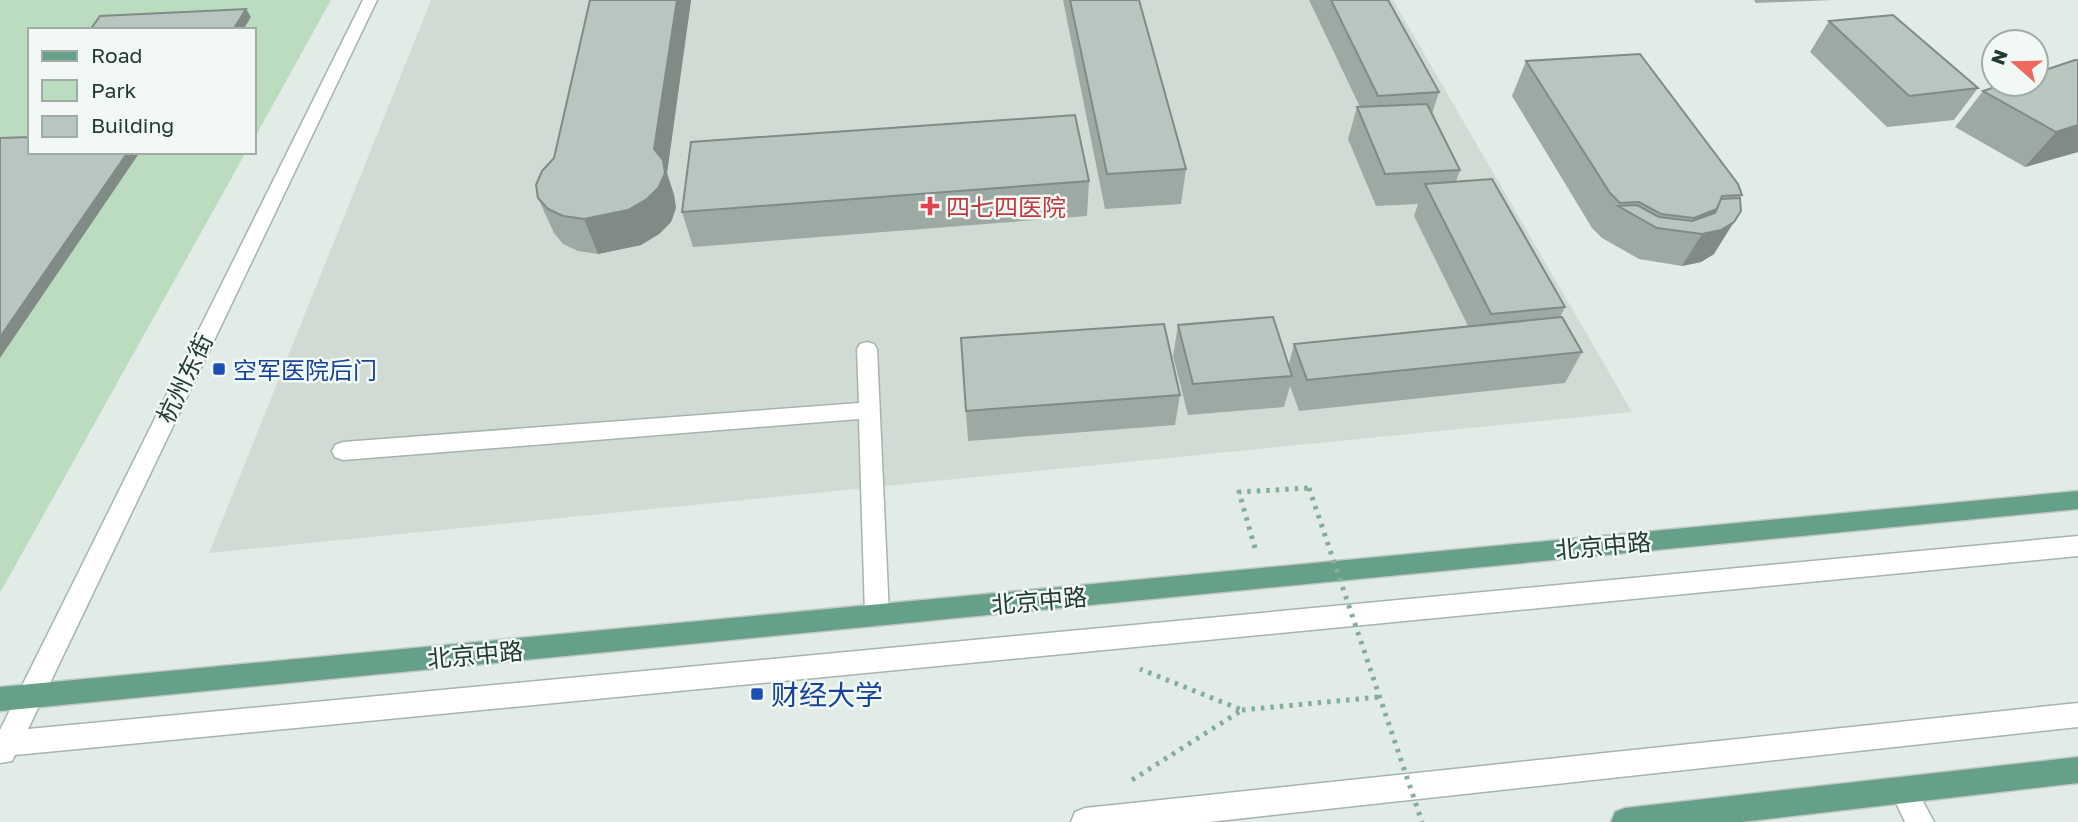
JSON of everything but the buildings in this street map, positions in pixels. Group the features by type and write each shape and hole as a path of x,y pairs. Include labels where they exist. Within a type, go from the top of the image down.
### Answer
{"main road":[{"name":"北京中路","path":"0,699 2078,500"},
{"path":"1625,822 2078,770"}],"street":[{"name":"杭州东街","path":"3,748 370,0"},
{"path":"867,349 877,615"},
{"path":"343,451 870,410"},
{"path":"3,748 2078,546"},
{"path":"1084,822 2078,715"},
{"path":"1903,790 1920,822"}],"path":[{"path":"1264,578 1239,492 1309,488 1422,822"},
{"path":"1126,664 1242,710 1379,697"},
{"path":"1126,785 1242,710"}],"shaded area":[{"name":"四七四医院","path":"431,0 1393,0 1632,412 209,553"}],"green space":[{"path":"0,0 331,0 256,135 256,28 28,28 28,154 245,154 0,593"}],"place":[{"name":"四七四医院","path":"930,206"},
{"name":"空军医院后门","path":"219,369"},
{"name":"财经大学","path":"757,694"}]}
